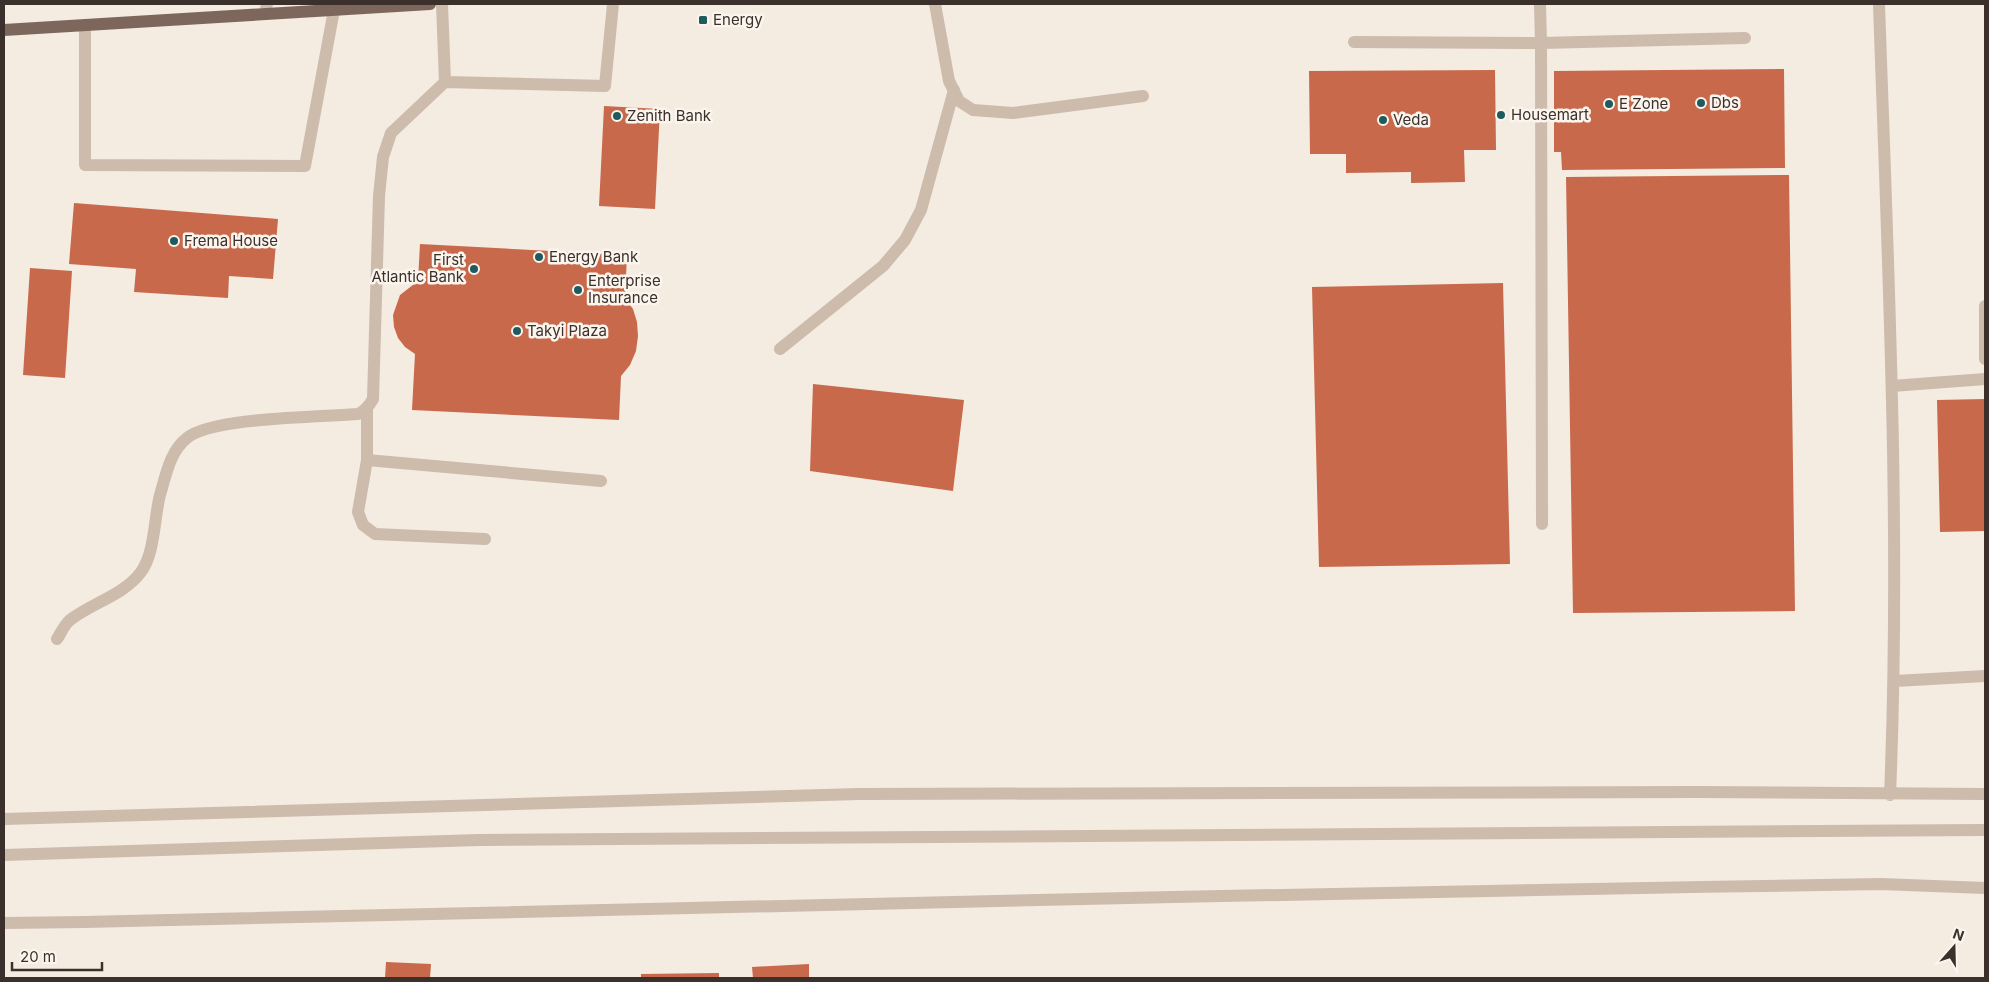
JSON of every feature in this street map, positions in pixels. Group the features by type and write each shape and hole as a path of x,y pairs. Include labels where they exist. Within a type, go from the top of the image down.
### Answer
{"main road":[{"path":"4,30 266,9 334,10 430,4"}],"street":[{"path":"442,4 445,82"},
{"path":"485,539 375,534 363,525 358,512 367,460 367,408 372,398 382,157 391,133 445,82 605,86 613,4"},
{"path":"936,4 949,80 959,101 973,110 1013,113 1143,96"},
{"path":"1540,4 1542,524"},
{"path":"1880,4 1892,386 1896,594 1895,681 1890,795"},
{"path":"85,25 85,165 305,166 334,10"},
{"path":"1354,42 1541,43 1745,38"},
{"path":"780,349 883,266 905,240 921,210 954,90"},
{"path":"1985,306 1985,359"},
{"path":"1892,386 1985,379"},
{"path":"57,639 68,621 132,582 142,570 148,557 160,498 172,457 186,438 198,431 251,421 358,414 367,408"},
{"path":"367,460 602,481"},
{"path":"1895,681 1985,676"},
{"path":"4,819 859,794 1698,792 1890,795 1985,794"},
{"path":"4,855 499,839 1985,830"},
{"path":"4,923 853,907 1187,897 1871,884 1985,888"}],"building":[{"path":"1784,69 1785,168 1562,170 1561,152 1554,152 1554,71"},
{"path":"1495,70 1496,150 1464,150 1465,182 1411,183 1411,172 1346,173 1346,154 1310,154 1309,71"},
{"path":"604,106 660,109 655,209 599,206"},
{"path":"1789,175 1795,611 1573,613 1566,177"},
{"name":"Frema House","path":"74,203 278,219 273,279 229,276 228,298 134,292 136,269 69,264"},
{"name":"Takyi Plaza","path":"420,244 627,255 625,298 633,309 637,322 638,336 636,351 630,365 621,376 619,420 412,410 415,354 405,347 398,338 394,327 393,315 400,295 418,281"},
{"path":"30,268 72,271 65,378 23,375"},
{"path":"1503,283 1510,564 1319,567 1312,287"},
{"path":"813,384 964,400 953,491 810,471"},
{"path":"1985,399 1985,531 1940,532 1937,400"},
{"path":"386,962 431,964 430,978 385,978"},
{"path":"809,964 809,978 753,978 752,967"},
{"path":"719,973 719,978 641,978 641,974"}],"place":[{"name":"Energy","path":"703,20"},
{"name":"Dbs","path":"1701,103"},
{"name":"E Zone","path":"1609,104"},
{"name":"Housemart","path":"1501,115"},
{"name":"Zenith Bank","path":"617,116"},
{"name":"Veda","path":"1383,120"},
{"name":"Frema House","path":"174,241"},
{"name":"Energy Bank","path":"539,257"},
{"name":"First Atlantic Bank","path":"474,269"},
{"name":"Enterprise Insurance","path":"578,290"},
{"name":"Takyi Plaza","path":"517,331"}]}
